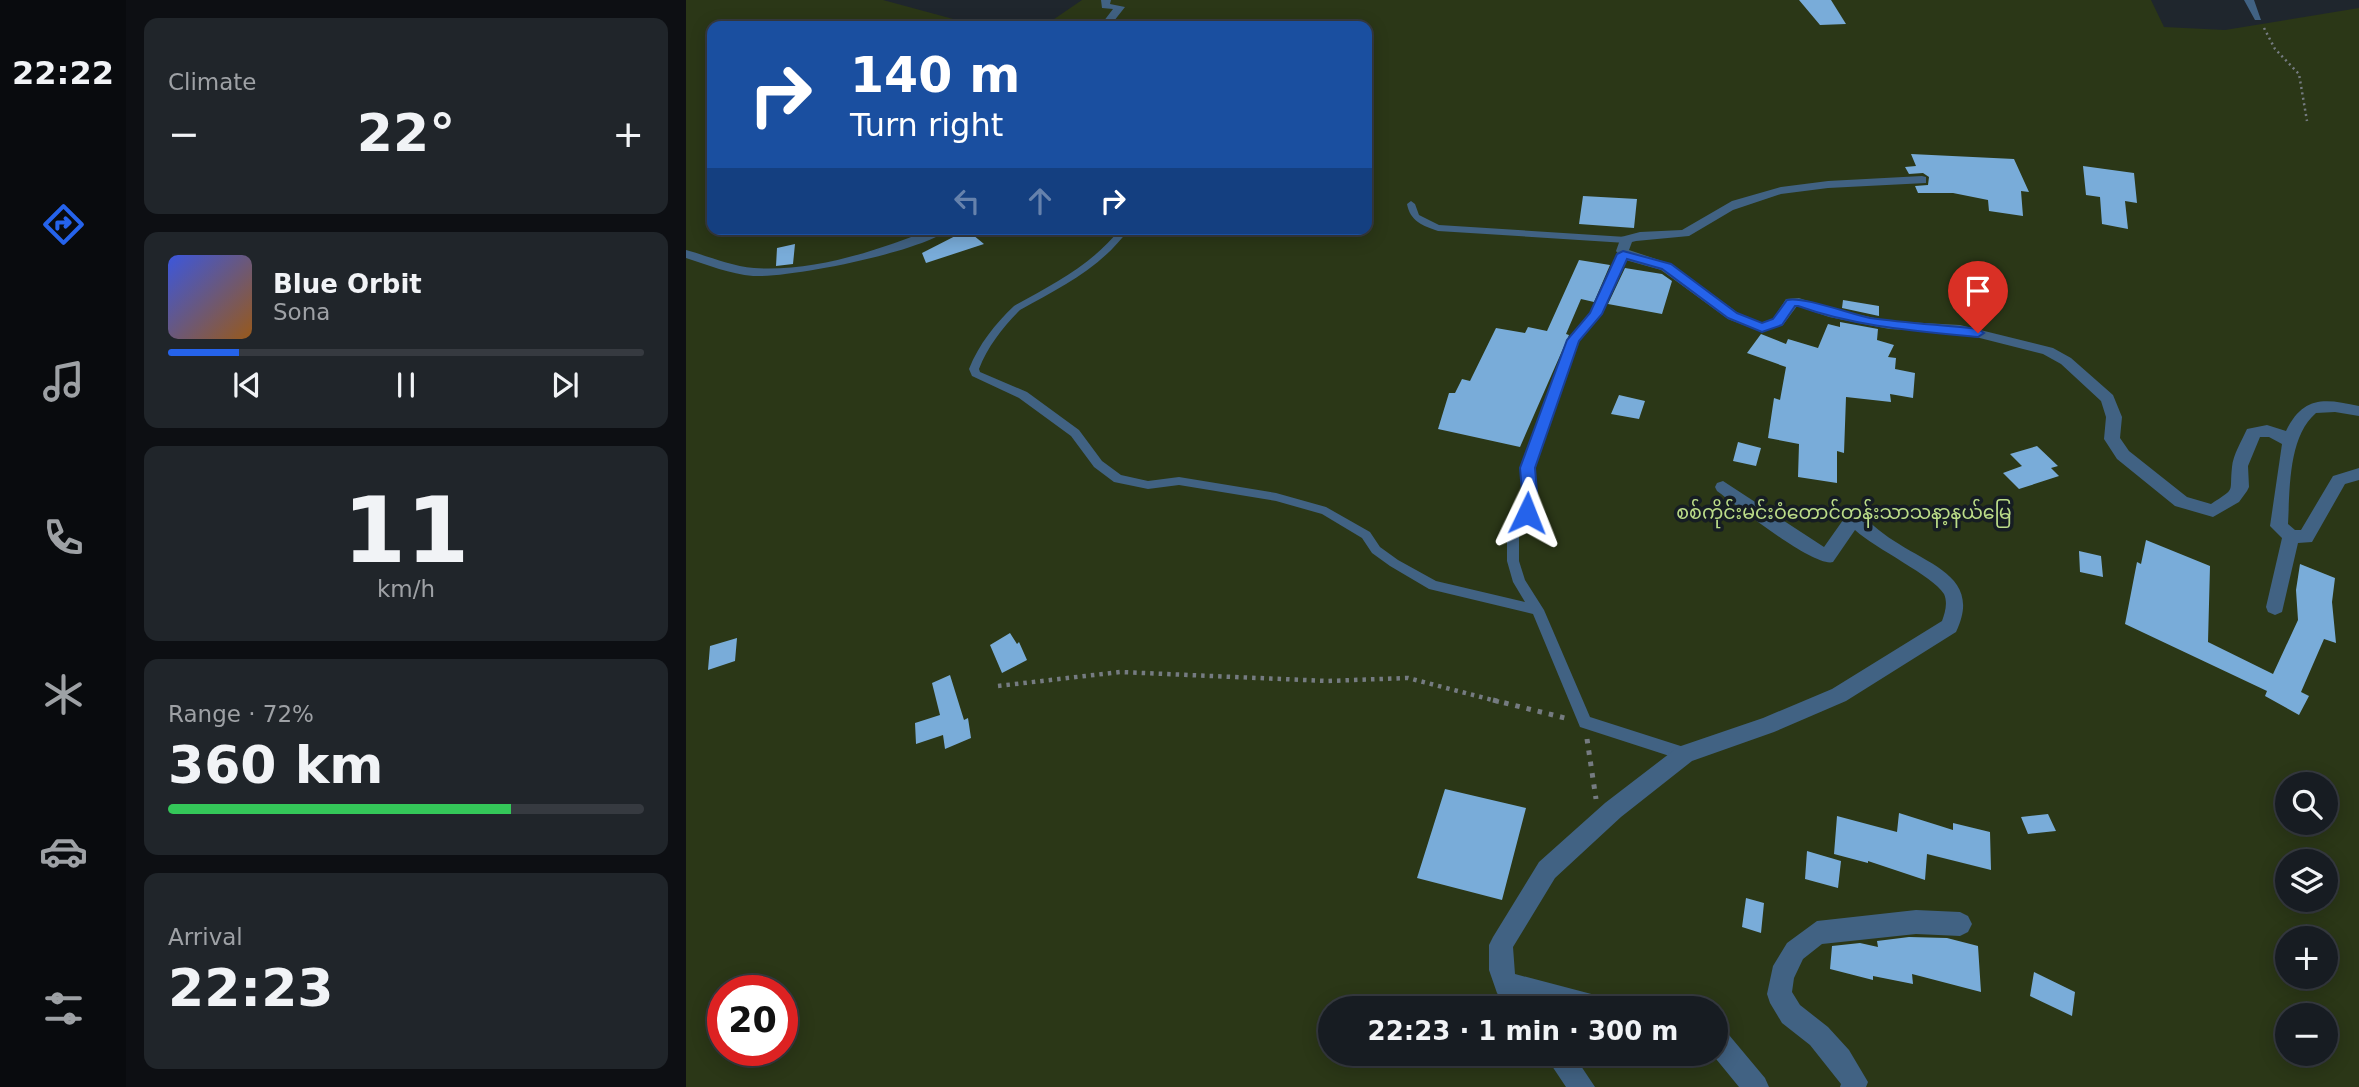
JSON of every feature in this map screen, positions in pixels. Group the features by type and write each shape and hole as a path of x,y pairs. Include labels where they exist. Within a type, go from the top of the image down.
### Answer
{"street":[{"path":"1106,0 1105,6 1120,7 1109,21"},
{"path":"2249,0 2258,18"},
{"path":"1922,180 1851,183 1783,191 1736,203 1703,226 1682,234 1637,236 1625,247 1666,267 1733,316 1762,328 1778,322 1791,302 1799,302 1829,313 1871,322 1960,329 2048,351 2066,361 2108,399 2114,417 2112,439 2123,455 2181,502 2198,509 2213,512 2232,498 2241,487 2240,466 2253,433 2269,430 2289,441"},
{"path":"686,254 754,272 813,266 875,252 930,235"},
{"path":"2359,411 2333,406 2311,409 2302,417 2289,441 2281,486 2279,526 2291,536 2306,537 2339,480 2359,474"},
{"path":"1515,996 1506,984 1501,970 1501,945 1547,870 1600,823 1685,754 1767,726 1839,695 1949,626 1956,613 1954,595 1942,578 1871,535 1854,517 1826,557 1789,535 1723,487"},
{"path":"2275,607 2291,536"},
{"path":"1853,1087 1856,1082 1840,1059 1819,1036 1791,1014 1779,994 1782,975 1795,951 1817,933 1916,922 1960,924"},
{"path":"1506,984 1552,996"},
{"path":"1728,1054 1756,1087"},
{"path":"1566,1066 1582,1087"}],"lane":[{"path":"1411,204 1415,216 1438,228 1625,247 1595,314 1573,340 1527,468 1530,492 1527,513 1513,536 1513,561 1519,582 1538,610 1585,722 1685,754"},
{"path":"1121,235 1115,244 1088,268 1017,308 978,359 974,369 976,374 1023,396 1075,433 1098,464 1118,479 1148,485 1179,481 1276,497 1326,511 1366,535 1376,550 1394,563 1433,585 1538,610"}],"path":[{"path":"2258,18 2275,49 2299,74 2307,121"},
{"path":"998,686 1120,672 1327,681 1408,678 1585,722 1600,823"}],"green space":[{"name":"စစ်ကိုင်းမင်းဝံတောင်တန်းသာသနာ့နယ်မြေ","path":"686,0 883,0 961,21 707,21 707,235 1372,235 1372,21 1051,21 1082,0 2151,0 2164,27 2225,30 2359,8 2359,1087 686,1087"}],"building":[{"path":"1799,0 1831,0 1846,24 1820,25"},
{"path":"1911,154 2014,159 2029,192 2021,191 2023,216 1989,211 1988,200 1953,193 1918,193 1915,186 1928,185 1929,177 1923,173 1909,174 1905,167 1916,166"},
{"path":"2083,166 2134,173 2137,203 2125,201 2128,229 2102,224 2100,197 2086,195"},
{"path":"1583,196 1637,199 1634,228 1579,224"},
{"path":"957,235 973,235 984,244 926,263 922,253"},
{"path":"795,244 793,264 776,266 777,248"},
{"path":"1579,260 1610,265 1594,302 1581,299 1566,334 1569,335 1520,447 1438,429 1449,393 1455,393 1462,379 1470,381 1496,328 1525,333 1528,327 1547,331"},
{"path":"1625,268 1662,274 1672,281 1662,314 1608,304"},
{"path":"1843,300 1879,306 1879,316 1842,308"},
{"path":"1840,322 1878,329 1877,340 1894,345 1888,357 1896,358 1895,369 1915,373 1913,398 1890,394 1891,402 1846,397 1844,453 1837,451 1837,483 1798,477 1799,444 1768,438 1774,398 1780,400 1786,367 1747,353 1761,334 1786,344 1788,339 1818,348 1828,324 1840,327"},
{"path":"1619,395 1645,401 1639,419 1611,414"},
{"path":"1738,442 1761,448 1756,466 1733,461"},
{"path":"2037,446 2058,466 2051,468 2059,476 2019,489 2003,473 2022,466 2010,454"},
{"path":"2146,540 2210,566 2208,642 2273,674 2298,620 2296,590 2300,564 2335,578 2332,602 2336,643 2324,639 2301,692 2309,696 2299,715 2265,696 2267,691 2125,624 2137,562 2141,564"},
{"path":"2079,551 2101,556 2103,577 2080,572"},
{"path":"1010,633 1017,644 1019,642 1027,660 1002,673 990,645"},
{"path":"737,638 735,661 708,670 710,646"},
{"path":"950,675 964,720 968,718 971,738 945,749 943,735 916,744 915,723 940,715 932,683"},
{"path":"1445,789 1526,808 1502,900 1417,878"},
{"path":"1899,813 1953,830 1953,823 1990,832 1991,870 1927,854 1925,880 1868,861 1834,854 1837,816 1897,832"},
{"path":"2048,814 2056,831 2028,834 2021,817"},
{"path":"1807,851 1841,861 1838,888 1805,879"},
{"path":"1746,898 1764,903 1761,933 1742,927"},
{"path":"1909,937 1947,938 1978,946 1981,992 1912,974 1913,984 1873,976 1873,980 1830,969 1832,946 1860,943 1878,947 1877,941"},
{"path":"2034,972 2075,992 2072,1016 2030,996"}],"route":[{"path":"1527,513 1530,492 1527,468 1573,340 1601,304 1623,254 1671,269 1733,316 1762,328 1778,322 1791,302 1799,302 1829,313 1871,322 1960,329 1978,333"}]}
